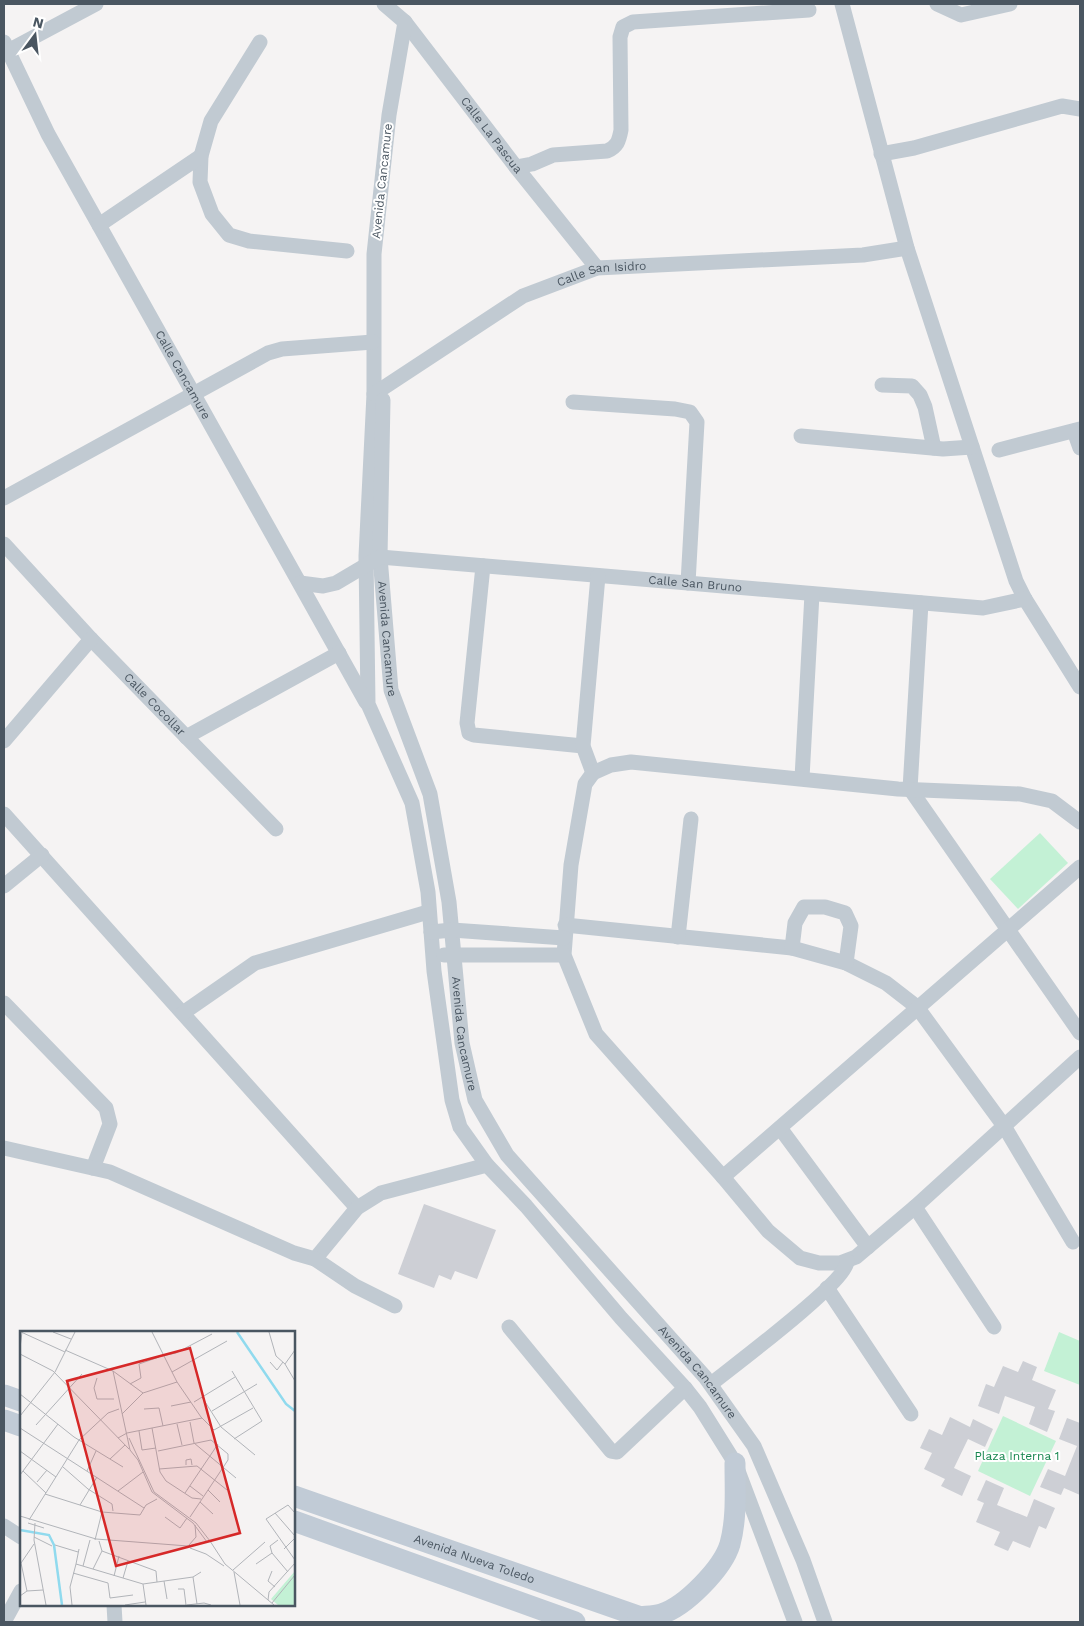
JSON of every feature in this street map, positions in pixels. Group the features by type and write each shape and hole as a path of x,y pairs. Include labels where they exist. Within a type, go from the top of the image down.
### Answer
{"main road":[{"path":"4,1394 20,1401"},
{"path":"4,1420 20,1426"},
{"path":"646,1620 662,1614 687,1598 706,1582 720,1564 730,1546 735,1518 735,1464"},
{"name":"Avenida Nueva Toledo","path":"295,1496 646,1620"},
{"name":"Avenida Nueva Toledo","path":"295,1521 575,1622"}],"street":[{"path":"5,49 96,4"},
{"name":"Calle La Pascua","path":"384,4 406,22 516,167 597,268"},
{"path":"842,4 907,248 1016,581 1025,599 1080,687"},
{"path":"937,4 962,14 1010,4"},
{"path":"516,167 532,164 553,155 606,151 614,148 619,142 621,130 620,37 623,27 633,22 809,10"},
{"name":"Avenida Cancamure","path":"406,22 389,115 377,227 373,342 379,391 380,557 391,690 430,794 452,930 462,1043 475,1100 507,1155 711,1384 754,1446 803,1560 825,1622"},
{"path":"260,42 211,121 201,156 200,182 212,214 229,235 259,243 347,251"},
{"name":"Calle Cancamure","path":"5,49 48,134 368,704"},
{"path":"881,154 914,148 1062,106 1080,109"},
{"path":"99,225 201,156"},
{"path":"863,255 888,243 902,228"},
{"name":"Calle San Isidro","path":"379,391 523,296 597,268 863,255 907,248"},
{"path":"4,498 195,395 268,353 282,349 373,342"},
{"path":"882,385 912,386 920,395 934,448"},
{"name":"Avenida Cancamure","path":"379,391 366,565 368,704 412,803 428,892 432,956 452,1100 460,1127 487,1164 526,1206 700,1407 735,1464 795,1622"},
{"path":"573,402 675,409 690,412 697,422 688,582"},
{"path":"999,450 1077,430 1080,448"},
{"path":"801,436 934,448 972,447"},
{"name":"Calle Cocollar","path":"4,544 91,639 186,737 339,653"},
{"path":"300,583 323,586 336,583 380,557"},
{"name":"Calle San Bruno","path":"380,557 983,608 1025,599"},
{"path":"483,566 467,723 469,733 583,746"},
{"path":"593,773 583,746 598,576"},
{"path":"802,778 812,594"},
{"path":"921,603 910,789 1080,1033"},
{"path":"4,741 91,639"},
{"path":"186,737 276,829"},
{"path":"1080,822 1052,801 1020,794 910,789 631,762 611,765 593,773 585,784 571,864 564,955 596,1034 723,1177 768,1232 800,1258 819,1263 847,1261 868,1247 915,1207 1080,1056"},
{"path":"4,814 183,1013 291,1137 357,1208"},
{"path":"678,937 691,819"},
{"path":"4,886 42,855"},
{"path":"723,1177 1080,867"},
{"path":"792,948 795,923 804,907 825,907 845,912 851,926 846,963"},
{"path":"183,1013 255,963 428,912"},
{"path":"430,932 452,930 492,935 565,932 678,937 792,948 846,963 886,983 917,1007 1004,1126 1073,1242"},
{"path":"492,935 492,955"},
{"path":"432,956 454,954 564,955"},
{"path":"4,1003 106,1108 110,1124 93,1168"},
{"path":"780,1128 868,1247"},
{"path":"4,1148 110,1172 294,1253 314,1259 355,1286 395,1306"},
{"path":"314,1259 357,1208 381,1193 487,1164"},
{"path":"915,1207 994,1327"},
{"path":"711,1384 804,1310 845,1271 847,1261"},
{"path":"827,1288 911,1414"},
{"path":"509,1327 611,1451 617,1452 685,1388"},
{"path":"4,1526 20,1536"},
{"path":"4,1622 20,1593"},
{"path":"105,1622 114,1612"}],"green space":[{"path":"1040,833 1068,863 1018,909 990,879"},
{"path":"1059,1332 1080,1341 1080,1385 1044,1371"},
{"name":"Plaza Interna 1","path":"1003,1416 1056,1441 1030,1496 978,1471"}],"building":[{"path":"424,1204 496,1230 477,1279 455,1271 451,1280 439,1275 434,1288 398,1274"},
{"path":"1023,1361 1037,1367 1032,1380 1056,1390 1048,1409 1055,1411 1047,1432 1029,1424 1035,1407 1005,1396 999,1414 978,1406 986,1384 994,1387 1003,1366 1018,1372"},
{"path":"950,1417 970,1427 973,1419 993,1429 985,1447 968,1439 954,1468 971,1476 962,1496 941,1486 945,1479 924,1469 932,1453 920,1448 929,1429 942,1435"},
{"path":"1067,1418 1080,1423 1080,1495 1064,1488 1061,1495 1040,1487 1048,1469 1065,1476 1077,1446 1059,1439"},
{"path":"986,1480 1004,1488 997,1505 1027,1517 1034,1499 1055,1508 1046,1529 1039,1526 1030,1548 1013,1541 1008,1551 994,1545 1000,1532 976,1522 984,1503 977,1500"}]}
